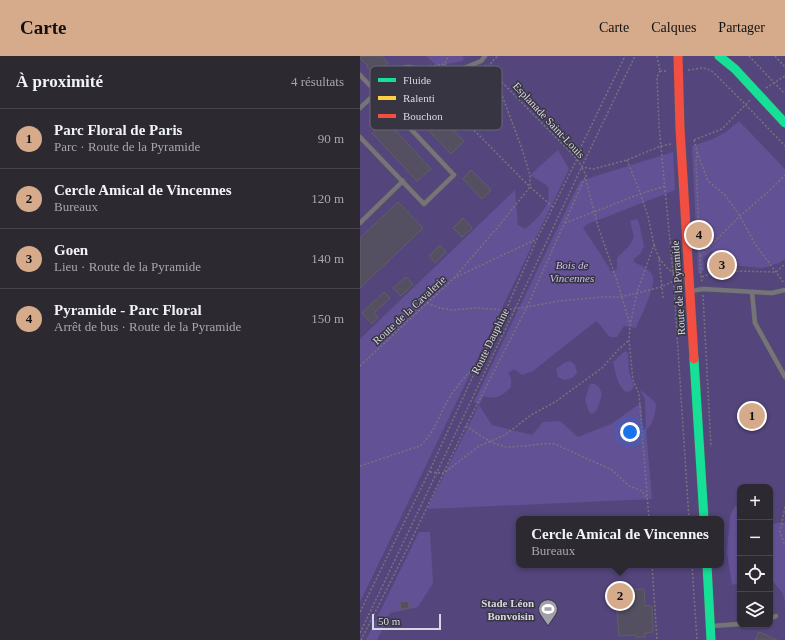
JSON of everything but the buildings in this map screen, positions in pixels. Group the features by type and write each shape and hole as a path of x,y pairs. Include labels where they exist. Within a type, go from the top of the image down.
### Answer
{"street":[{"name":"Route de la Pyramide","path":"678,56 689,291 704,516"},
{"path":"719,56 735,69 785,123"},
{"path":"706,568 711,640"}],"lane":[{"path":"468,66 481,61 485,56"},
{"path":"360,75 370,86"},
{"path":"360,108 370,98"},
{"path":"360,137 424,204 454,175 412,130"},
{"path":"360,224 403,181"},
{"path":"689,291 703,289 772,293 785,290"},
{"path":"752,292 755,323 785,377"},
{"path":"710,626 737,624"}],"path":[{"path":"433,66 445,64 448,56"},
{"path":"489,66 495,58 499,56"},
{"name":"Route Dauphine","path":"360,612 429,472 479,363 506,310 537,239 577,159 578,153 625,56"},
{"name":"Route Dauphine","path":"360,633 635,56"},
{"path":"657,56 660,72 669,71"},
{"path":"749,56 785,94"},
{"path":"775,56 785,67"},
{"name":"Esplanade Saint-Louis","path":"481,61 487,66"},
{"path":"685,70 702,68 708,69 714,73 785,146"},
{"name":"Route de la Pyramide","path":"660,72 657,77 661,146 674,281 689,516"},
{"path":"762,90 785,76"},
{"name":"Esplanade Saint-Louis","path":"502,81 577,159 582,168 593,169 627,160 661,146 694,140 722,129 745,104"},
{"path":"454,278 530,187 530,175 502,95"},
{"path":"474,130 530,187 553,207"},
{"path":"694,140 708,181 725,195 740,216 755,244 785,284"},
{"path":"697,151 696,162 700,256 711,451"},
{"path":"627,160 648,216 654,245 659,258 663,298"},
{"path":"582,168 586,175 586,181 598,226 617,281 630,326"},
{"path":"361,640 408,547 466,426 527,307 586,175"},
{"path":"700,256 740,216 785,175"},
{"path":"565,223 665,186"},
{"name":"Route de la Cavalerie","path":"360,366 454,278 537,239"},
{"path":"649,516 639,394 633,380 629,340 630,326 637,292 654,245"},
{"path":"428,302 440,308 452,310 476,308 506,310 559,301 602,296 621,297 661,287 681,278 667,268 659,258"},
{"path":"701,277 720,269 776,272 785,264"},
{"path":"429,472 444,473 479,446 505,435 531,415 555,402 602,368 629,340"},
{"path":"360,466 420,446 426,441 433,432 449,398 464,377 479,363"},
{"path":"466,426 491,442 501,446 510,447 555,444 612,470 629,486 642,492 647,498"},
{"path":"785,507 780,532 785,546"},
{"path":"781,524 785,525"},
{"path":"652,568 657,640"},
{"path":"692,568 697,640"}],"green space":[{"name":"Bois de Vincennes","path":"360,56 785,56 785,640 360,640"},
{"path":"426,56 462,56 464,58 462,61 437,66"},
{"path":"739,121 785,169 785,259 779,263 763,268 717,264 714,252 711,251 703,258 704,270 698,274 692,146 713,139 726,132"},
{"path":"558,150 569,169 360,602 360,339 515,190 518,225 525,229 532,224 542,213 546,205 549,188 530,175"},
{"path":"673,152 675,190 588,224 583,228 611,271 617,269 617,258 629,246 634,237 630,221 637,219 644,246 640,254 634,259 634,262 649,271 652,275 653,285 636,328 624,326 617,337 610,337 596,321 533,371 522,375 514,369 508,373 511,378 511,387 505,393 496,397 492,398 484,396 479,405 474,402 580,181"},
{"path":"625,351 628,353 629,371 634,386 631,391 626,392 618,382 613,362"},
{"path":"570,361 575,365 577,373 572,378 564,380 558,377 556,369 564,363"},
{"path":"590,384 595,384 599,387 602,394 597,410 592,414 589,412 585,400"},
{"path":"640,390 656,404 655,415 646,430 652,499 427,509 479,405 492,425 532,435 543,422 560,421 578,437 611,424 641,403 643,429 646,429 645,399"},
{"path":"735,506 737,507 737,584 732,585 727,553 730,516"},
{"path":"785,522 785,602 782,592 773,582 773,524"},
{"path":"419,532 430,532 433,583 418,607 390,613 377,640 366,640"}],"traffic: fast":[{"path":"719,56 735,69 785,123"},
{"path":"694,359 704,516"},
{"path":"707,568 711,640"}],"traffic: jam":[{"path":"678,56 680,129 694,359"}],"place":[{"name":"Pyramide - Parc Floral","path":"699,235"},
{"name":"Goen","path":"722,265"},
{"name":"Parc Floral de Paris","path":"752,416"},
{"name":"Cercle Amical de Vincennes","path":"620,596"},
{"name":"Stade Léon Bonvoisin","path":"548,626"}]}
